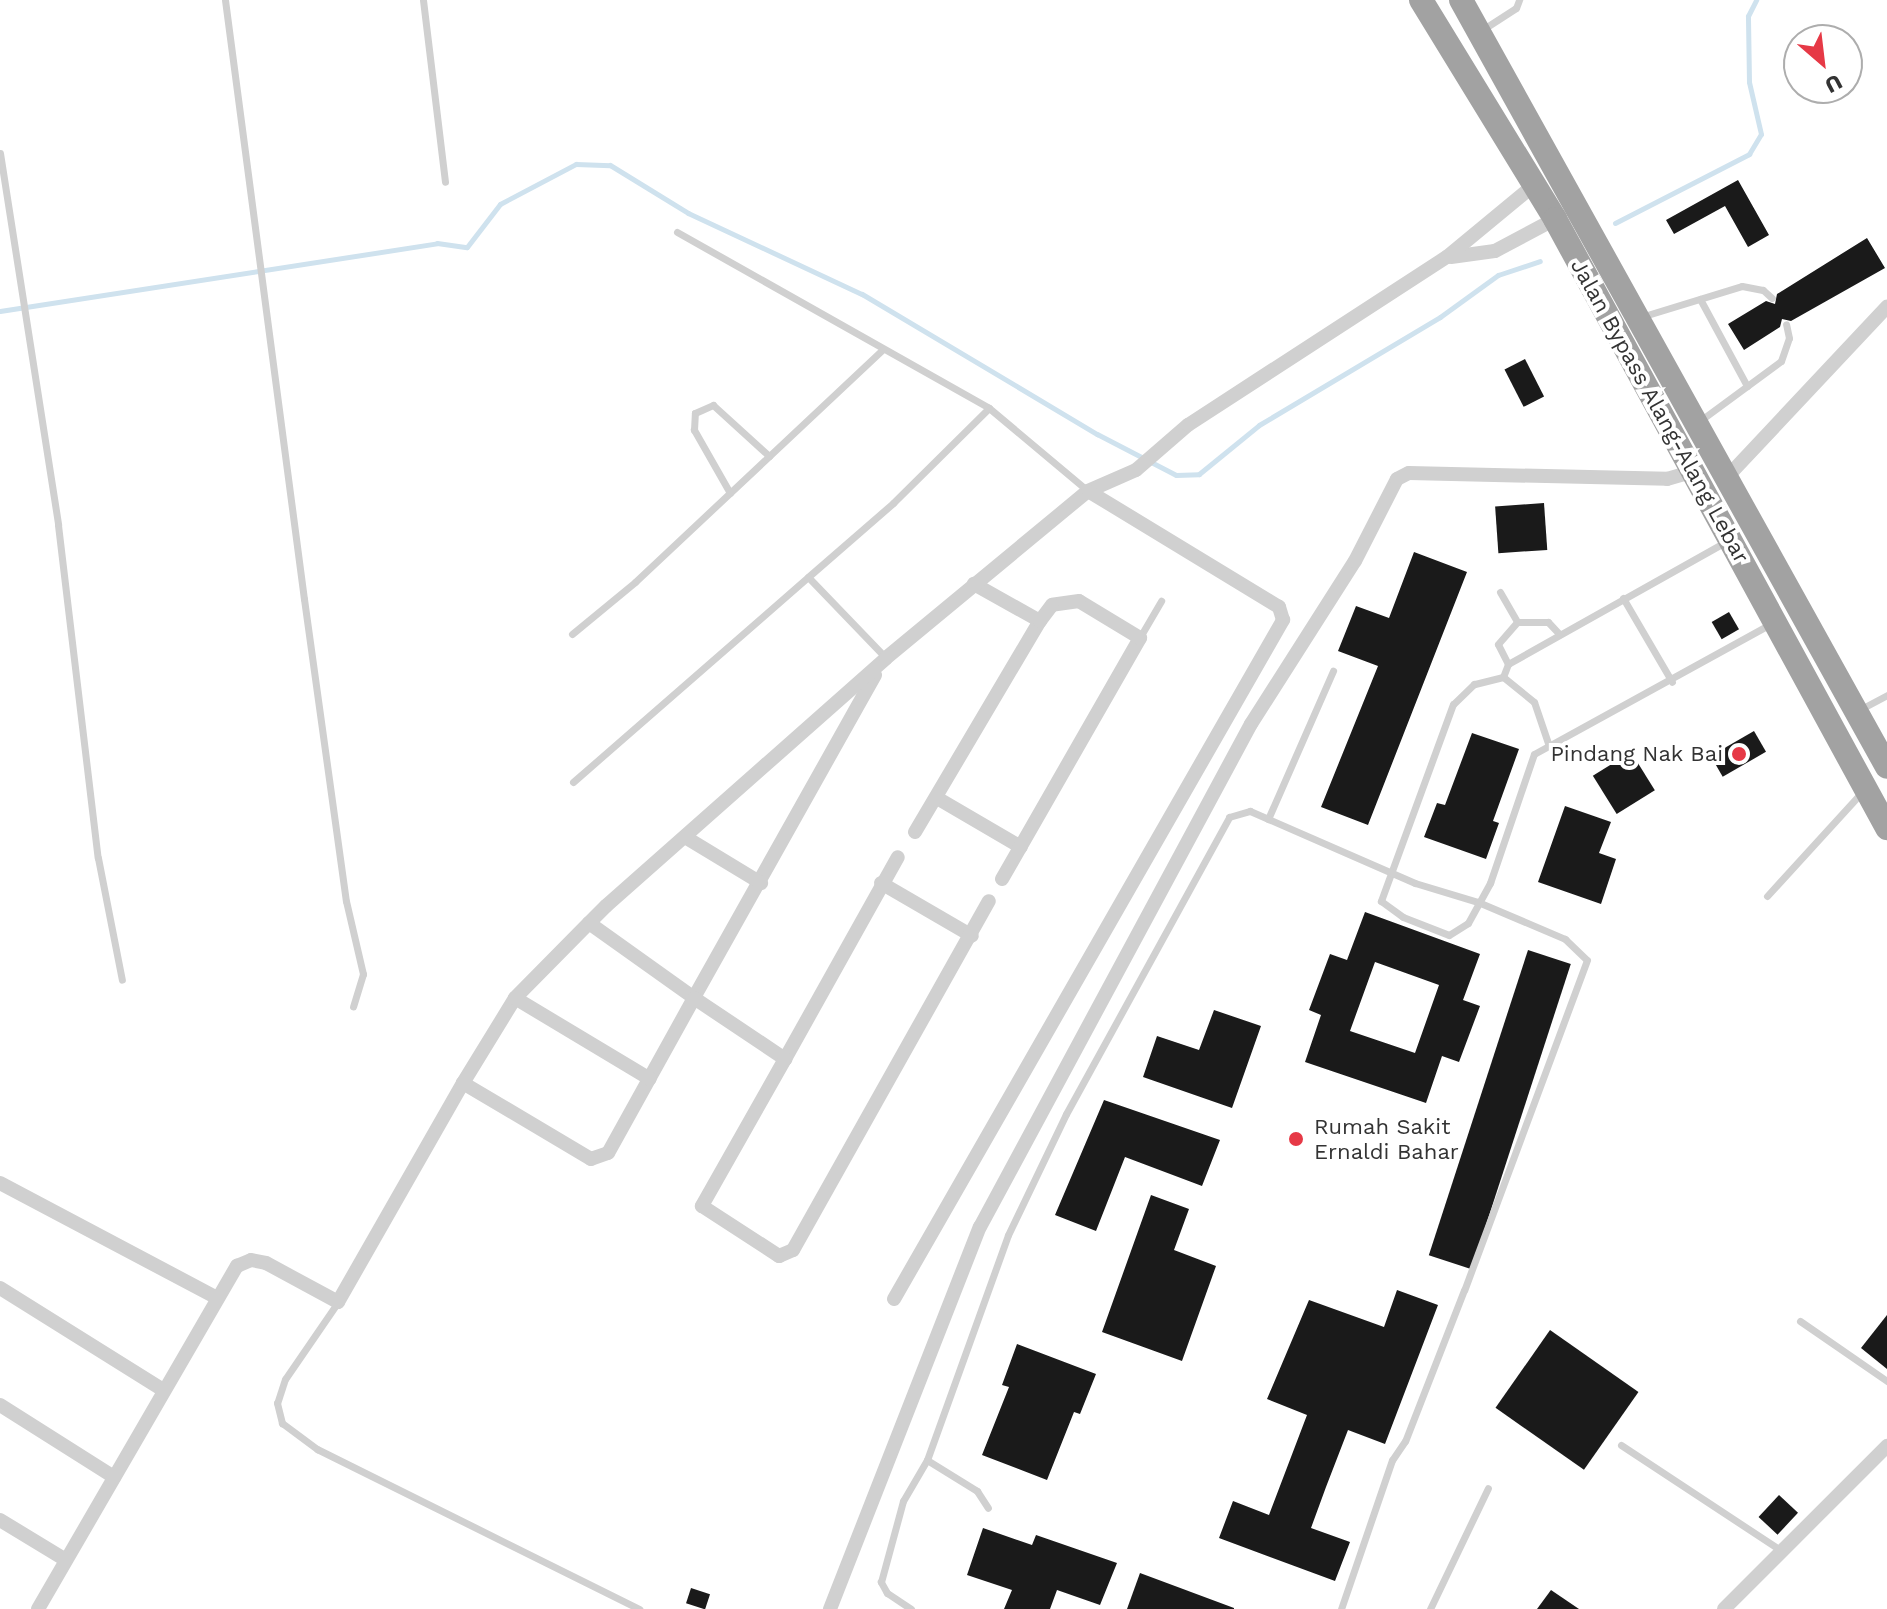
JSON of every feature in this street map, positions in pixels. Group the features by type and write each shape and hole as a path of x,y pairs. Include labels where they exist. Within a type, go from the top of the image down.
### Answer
{"highway":[{"name":"Jalan Bypass Alang-Alang Lebar","path":"1421,0 1558,226 1887,828"},
{"name":"Jalan Bypass Alang-Alang Lebar","path":"1461,0 1729,475 1887,767"}],"street":[{"path":"38,1609 237,1266 251,1260 338,1302 515,998 589,923 886,658 1088,491 1136,470 1188,425 1447,257 1534,185"},
{"path":"1447,257 1495,251 1558,226"},
{"path":"1729,475 1887,307"},
{"path":"830,1609 980,1227 1251,724 1355,561 1397,479 1409,473 1667,479 1692,472"},
{"path":"894,1299 1283,620 1279,607 1088,491"},
{"path":"974,584 1040,621"},
{"path":"915,832 1040,621 1052,605 1079,601 1140,638 1002,879"},
{"path":"463,1083 591,1159 608,1153 886,658"},
{"path":"937,798 1021,847"},
{"path":"685,837 761,883"},
{"path":"898,857 702,1206 779,1256 793,1250 989,901"},
{"path":"881,883 972,936"},
{"path":"589,923 785,1059"},
{"path":"515,998 650,1079"},
{"path":"0,1183 217,1298"},
{"path":"0,1288 163,1390"},
{"path":"0,1405 114,1477"},
{"path":"1724,1609 1887,1446"},
{"path":"0,1520 66,1560"}],"lane":[{"path":"225,0 259,231 346,901 363,974 353,1006"},
{"path":"423,0 445,182"},
{"path":"1480,31 1516,8 1519,0"},
{"path":"0,153 58,525 98,858 122,980"},
{"path":"677,232 989,408 1088,491"},
{"path":"1641,317 1742,286 1763,290 1772,298"},
{"path":"1700,299 1747,386"},
{"path":"1699,422 1781,361 1789,338 1786,324"},
{"path":"572,634 730,493 883,349"},
{"path":"730,493 694,430 695,413 713,405 769,456"},
{"path":"573,782 893,503 989,408"},
{"path":"1503,677 1508,664 1730,540"},
{"path":"808,577 886,658"},
{"path":"1500,592 1517,622"},
{"path":"1623,598 1672,682"},
{"path":"1140,638 1161,601"},
{"path":"1503,677 1474,684 1453,704 1381,901 1403,917 1449,935 1468,923 1490,883 1534,754 1672,682 1776,621"},
{"path":"1508,664 1498,644 1517,622 1548,622 1559,634"},
{"path":"1268,819 1333,671"},
{"path":"1503,677 1534,702 1549,746"},
{"path":"1857,711 1887,695"},
{"path":"1767,896 1865,788"},
{"path":"911,1609 887,1593 881,1582 903,1501 927,1460 1008,1235 1066,1114 1229,817 1250,811 1392,872 1478,902 1565,939 1587,960 1464,1290 1405,1441 1392,1460 1341,1609"},
{"path":"338,1302 285,1379 277,1403 282,1423 317,1449 639,1609"},
{"path":"1800,1321 1887,1381"},
{"path":"1621,1445 1780,1550"},
{"path":"927,1460 977,1491 988,1508"},
{"path":"1430,1609 1488,1488"}],"building":[{"path":"1738,180 1769,235 1748,247 1725,206 1674,234 1666,220"},
{"path":"1867,238 1885,268 1791,321 1782,319 1780,327 1744,350 1728,324 1766,301 1775,304 1777,294"},
{"path":"1525,359 1544,396 1524,407 1505,369"},
{"path":"1544,503 1547,550 1498,553 1495,506"},
{"path":"1414,552 1467,572 1368,825 1321,807 1378,666 1338,651 1356,606 1389,618"},
{"path":"1729,612 1739,629 1722,639 1712,622"},
{"name":"Pindang Nak Bai","path":"1754,731 1766,752 1723,777 1711,756"},
{"path":"1472,733 1519,749 1493,821 1499,823 1486,859 1424,837 1437,803 1445,805"},
{"path":"1631,752 1655,790 1617,814 1593,776"},
{"path":"1565,806 1611,822 1599,853 1616,859 1601,904 1538,882"},
{"path":"1365,912 1480,954 1463,1000 1480,1006 1459,1062 1442,1056 1426,1103 1305,1062 1321,1015 1309,1010 1330,954 1347,960","holes":["1375,962 1439,985 1415,1053 1350,1031"]},
{"path":"1528,950 1571,964 1472,1269 1429,1255"},
{"path":"1214,1010 1261,1026 1232,1108 1143,1077 1157,1036 1199,1050"},
{"path":"1104,1100 1220,1140 1202,1186 1125,1157 1096,1231 1055,1215"},
{"path":"1151,1195 1189,1209 1174,1250 1216,1266 1182,1361 1102,1332"},
{"path":"1397,1290 1438,1305 1385,1444 1348,1430 1326,1487 1311,1528 1350,1542 1335,1581 1219,1538 1233,1501 1269,1515 1307,1415 1267,1399 1309,1300 1384,1327"},
{"path":"1887,1315 1887,1369 1861,1348"},
{"path":"1550,1330 1638,1392 1584,1470 1496,1408"},
{"path":"1017,1344 1096,1374 1080,1414 1074,1412 1047,1480 982,1455 1009,1387 1002,1385"},
{"path":"1779,1495 1798,1513 1778,1535 1759,1517"},
{"path":"983,1528 1032,1545 1036,1535 1117,1563 1100,1605 1057,1590 1050,1609 1004,1609 1012,1590 967,1575"},
{"path":"1140,1573 1234,1608 1234,1609 1127,1609"},
{"path":"691,1588 710,1594 705,1609 686,1603"},
{"path":"1551,1590 1579,1609 1537,1609"}],"waterway":[{"path":"1615,223 1749,154 1761,134 1749,82 1748,16 1756,0"},
{"path":"0,311 437,243 467,247 500,204 576,164 610,165 688,213 862,294 1097,434 1176,475 1199,474 1259,425 1440,317 1498,275 1540,261"}],"place":[{"name":"Pindang Nak Bai","path":"1739,754"},
{"name":"Rumah Sakit Ernaldi Bahar","path":"1296,1139"}]}
